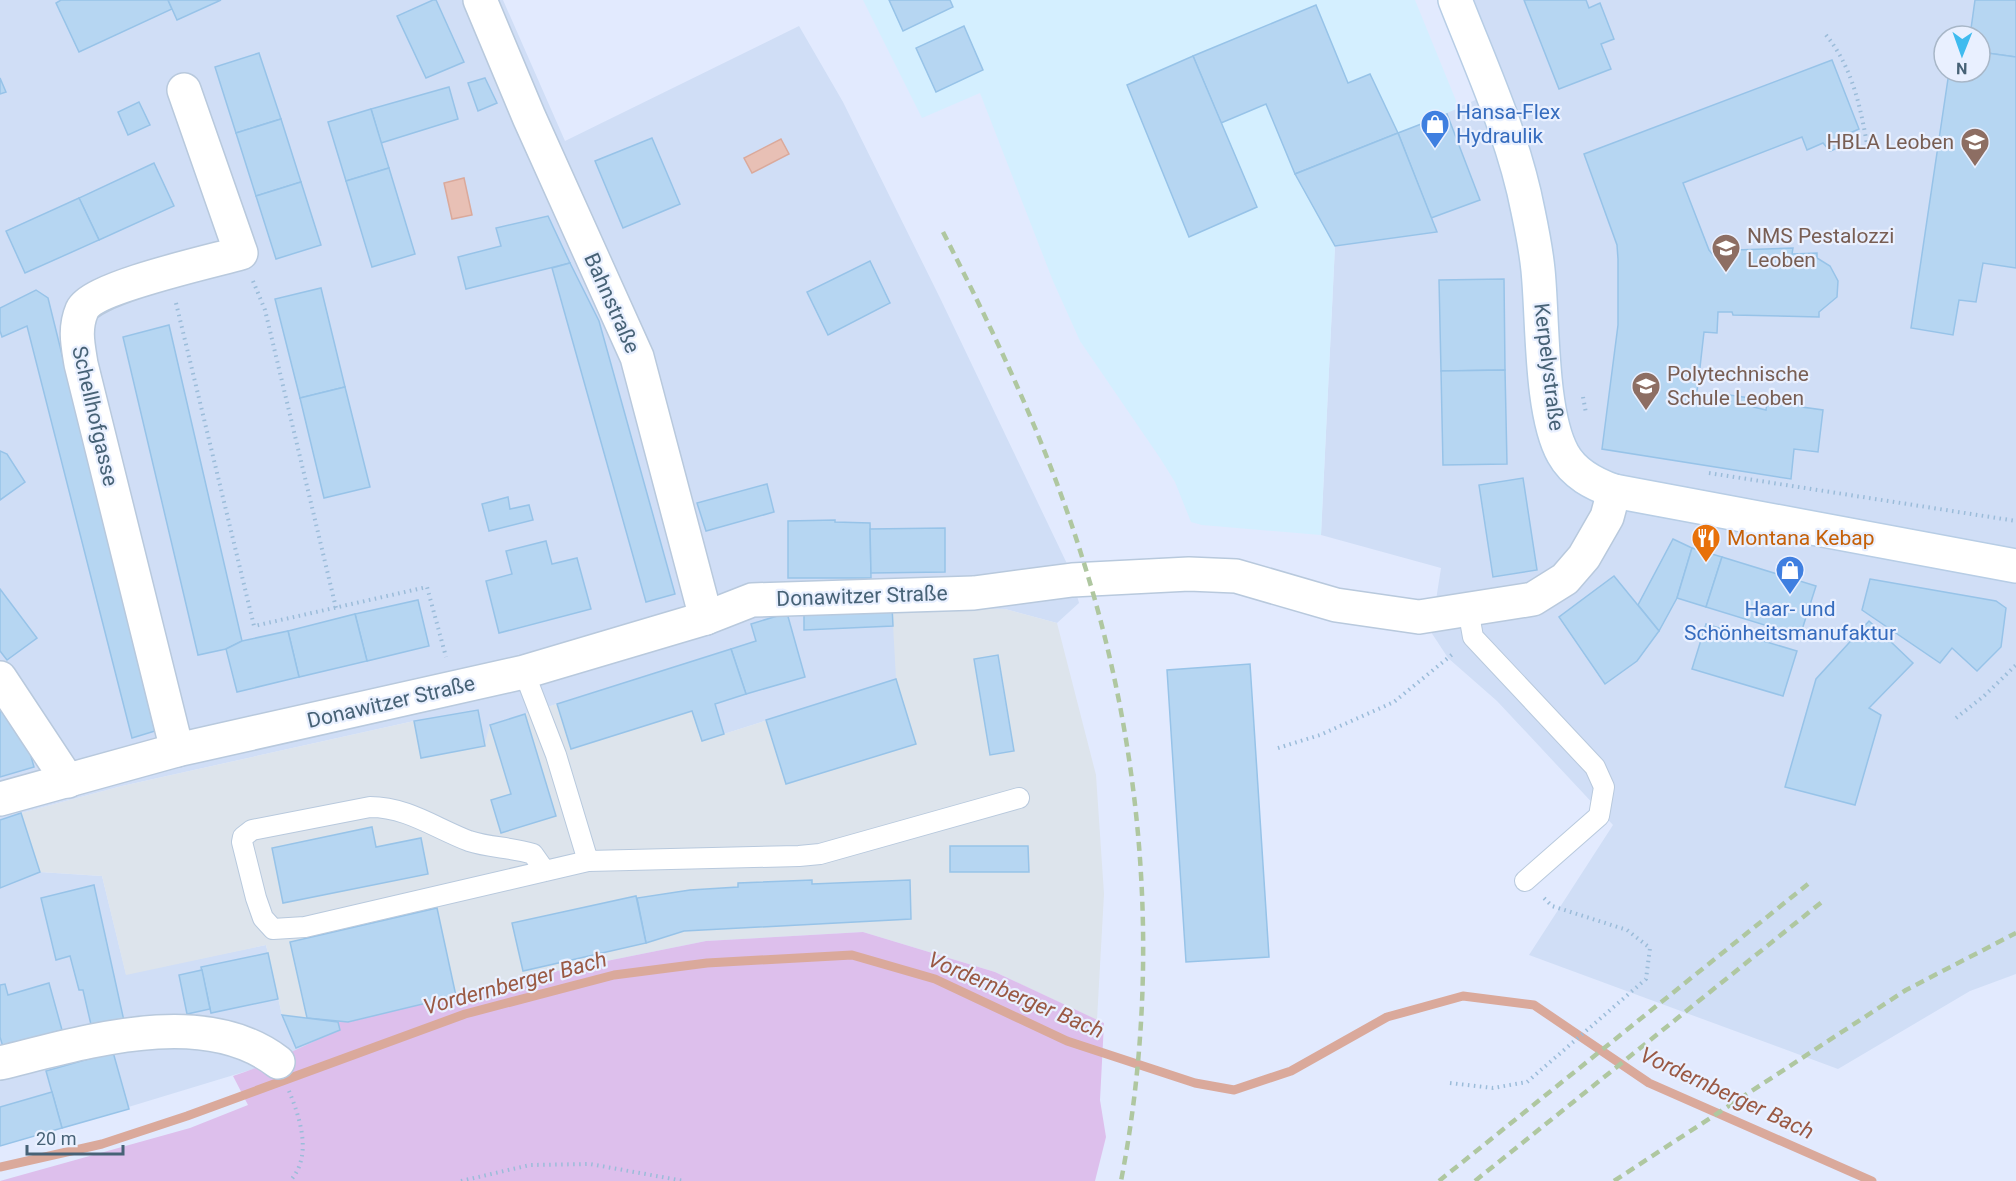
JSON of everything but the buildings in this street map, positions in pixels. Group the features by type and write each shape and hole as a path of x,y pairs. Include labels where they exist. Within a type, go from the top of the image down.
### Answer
{"street":[{"name":"Bahnstraße","path":"480,0 529,117 637,357 706,618"},
{"name":"Kerpelystraße","path":"1455,0 1514,154 1528,209 1538,268 1544,355 1553,427 1563,455 1578,472 1592,483 1614,491 2016,566"},
{"path":"184,90 241,253"},
{"name":"Schellhofgasse","path":"177,750 81,364 76,331 83,307 111,290 241,253"},
{"name":"Donawitzer Straße","path":"0,799 177,750 524,672 706,618 752,600 974,593 1072,580 1189,574 1236,576 1336,605 1419,617 1533,599 1564,579 1584,557 1607,517 1614,491"},
{"path":"0,678 68,781"},
{"path":"0,1064 89,1042 160,1031 231,1037 264,1052 278,1062"}],"lane":[{"path":"1468,609 1473,637 1596,767 1604,787 1599,816 1525,881"},
{"path":"524,672 556,755 588,861"},
{"path":"544,871 532,854 470,841 403,810 389,807 370,807 252,830 243,837 242,842 263,918 273,929 305,927 588,861 820,854 1019,798"}],"path":[{"path":"1826,35 1841,53 1854,85 1868,150"},
{"path":"241,253 266,310 336,608"},
{"path":"168,273 254,626 427,587 454,689"},
{"path":"1582,389 1587,421"},
{"path":"1698,471 2016,521"},
{"path":"1278,748 1320,735 1394,702 1448,658"},
{"path":"1956,718 1984,696 2016,665"},
{"path":"1450,1083 1493,1088 1527,1082 1646,979 1650,948 1627,930 1596,918 1552,906 1525,881"},
{"path":"290,1181 297,1173 303,1157 299,1114"},
{"path":"461,1181 530,1165 590,1164 684,1181"}],"shaded area":[{"path":"0,0 503,0 565,141 799,26 843,102 941,300 1070,570 1079,603 1057,623 1005,609 896,679 702,741 692,712 571,749 557,704 490,725 485,746 421,758 414,721 122,786 21,813 40,872 102,876 126,974 266,945 282,1015 338,1022 340,1030 267,1065 0,1146"},
{"path":"863,0 1415,0 1459,108 1398,133 1437,232 1335,246 1321,535 1202,525 1191,522 1175,482 1080,341 1053,281 980,93 922,118"},
{"path":"1471,0 2016,0 2016,974 1970,991 1838,1069 1529,955 1613,825 1497,701 1448,658 1431,632 1441,568 1321,535 1335,246 1431,218 1398,133 1506,87"},
{"path":"781,139 789,154 752,173 744,158"},
{"path":"464,178 472,215 452,219 444,183"},
{"path":"892,606 1005,609 1057,623 1096,775 1104,894 1097,1020 995,972 863,932 706,941 522,978 348,1022 282,1015 266,945 126,975 102,876 40,872 21,813 122,786 414,721 484,746 490,725 557,704 572,749 692,711 702,741 896,679"},
{"path":"863,932 995,972 1104,1023 1100,1100 1106,1137 1095,1181 0,1181 190,1128 248,1105 233,1076 261,1066 340,1030 338,1022 349,1022 522,978 706,941"}],"waterway":[{"name":"Vordernberger Bach","path":"0,1167 102,1144 187,1116 465,1014 614,975 707,963 852,955 935,979 1067,1041 1195,1083 1234,1090 1291,1071 1387,1017 1463,996 1534,1005 1649,1083 1872,1181"}],"railway":[{"path":"943,232 1002,352 1054,476 1083,560 1104,635 1121,712 1133,790 1141,868 1143,947 1141,1025 1133,1104 1121,1181"},
{"path":"1439,1181 1808,884"},
{"path":"1475,1181 1823,901"},
{"path":"1614,1181 1906,990 2016,933"}],"place":[{"name":"Hansa-Flex Hydraulik","path":"1435,150"},
{"name":"HBLA Leoben","path":"1975,168"},
{"name":"NMS Pestalozzi Leoben","path":"1726,274"},
{"name":"Polytechnische Schule Leoben","path":"1646,412"},
{"name":"Montana Kebap","path":"1706,564"},
{"name":"Haar- und Schönheitsmanufaktur","path":"1790,596"}]}
